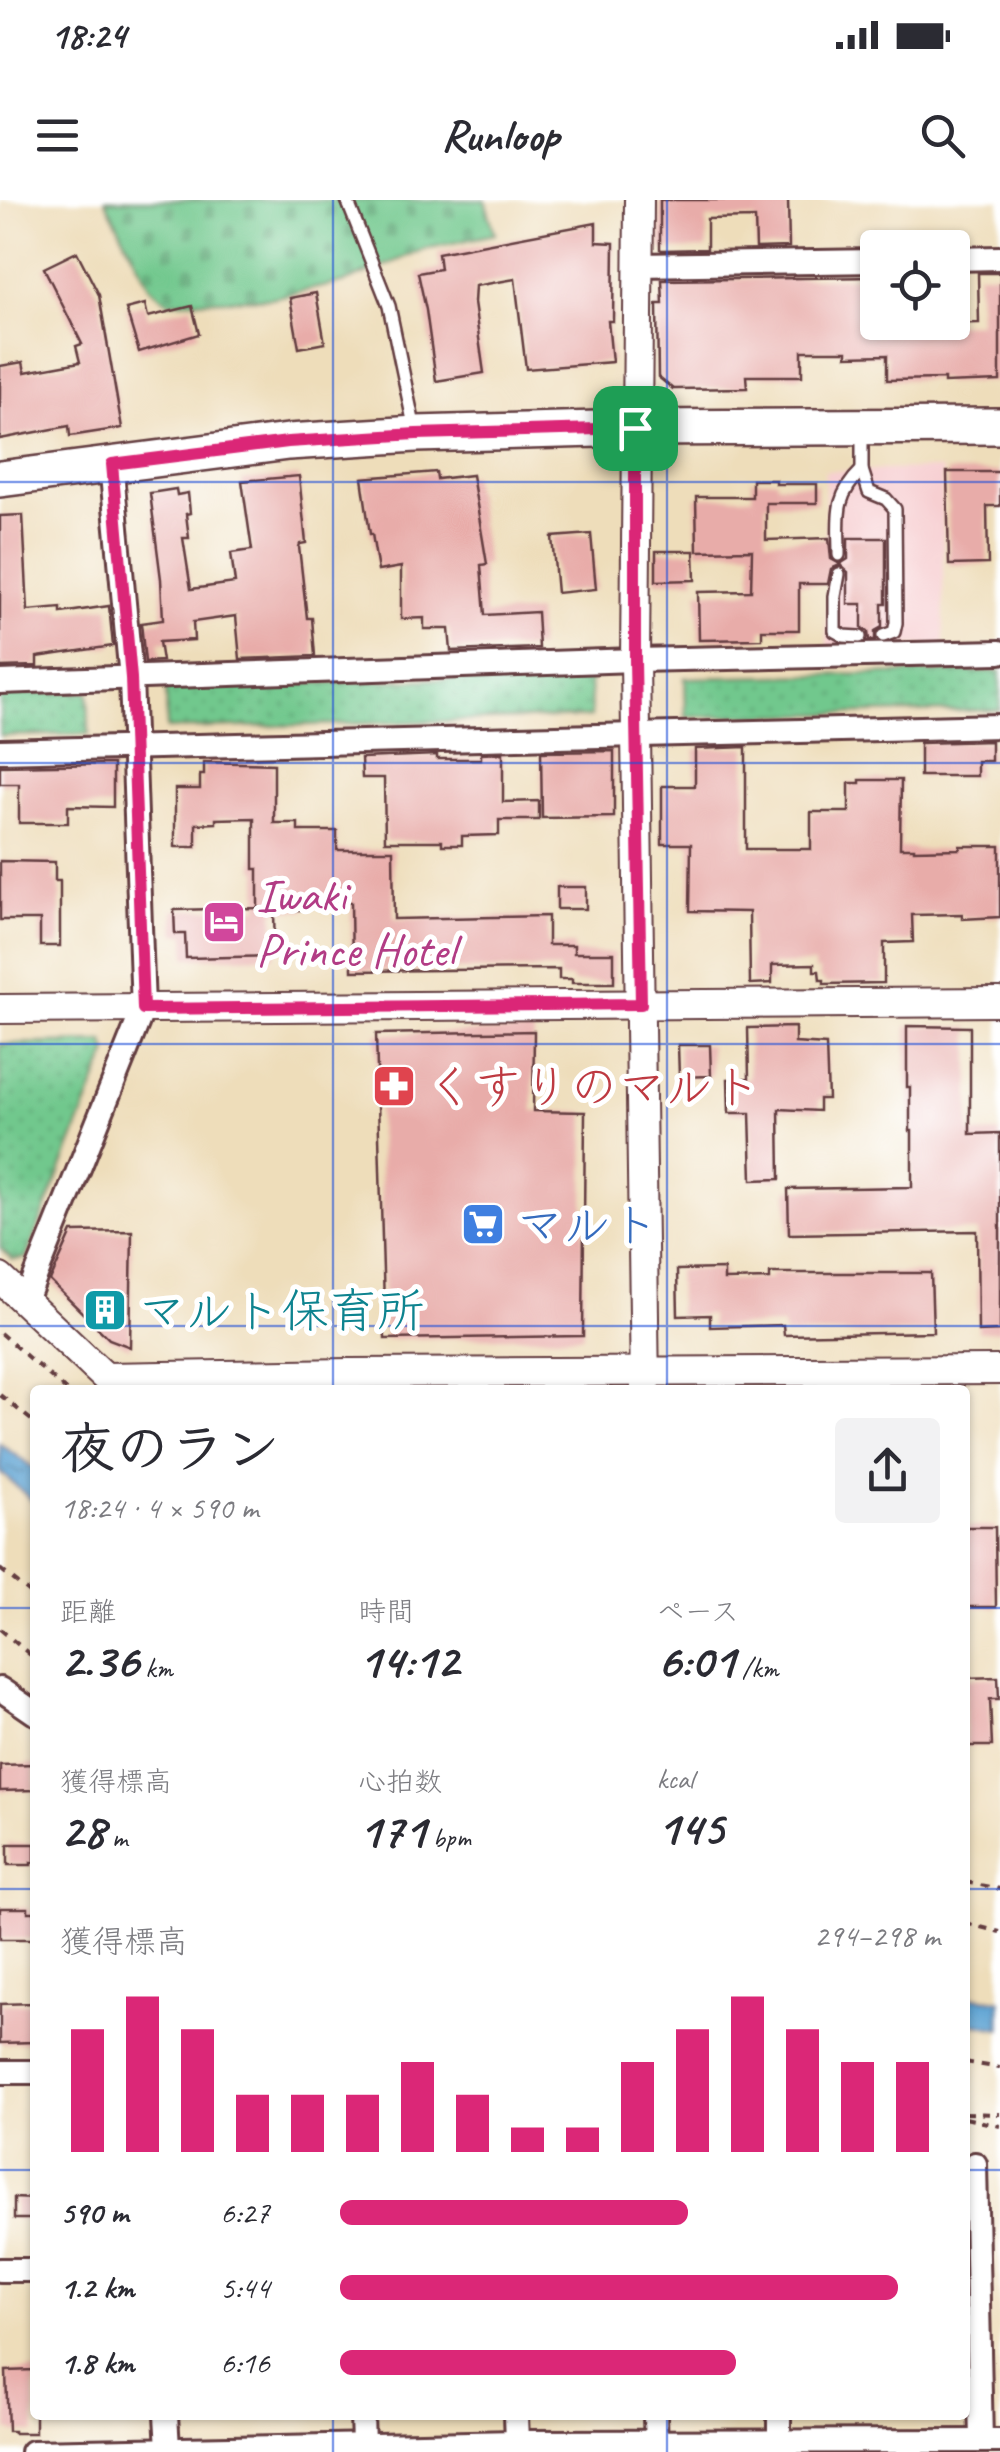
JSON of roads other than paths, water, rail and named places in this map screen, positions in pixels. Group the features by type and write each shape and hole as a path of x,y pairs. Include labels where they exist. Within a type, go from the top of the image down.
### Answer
{"main road":[{"path":"0,478 288,442 416,434 1000,426"}],"street":[{"path":"639,200 635,660 645,1382"},
{"path":"970,259 1000,258"},
{"path":"638,266 860,260"},
{"path":"25,1303 143,1009 131,678 112,464"},
{"path":"0,682 1000,652"},
{"path":"0,751 1000,726"},
{"path":"0,1009 1000,1002"},
{"path":"0,1278 105,1378 349,1374 645,1382 1000,1370"},
{"path":"0,1689 30,1710"},
{"path":"0,2072 30,2072"},
{"path":"32,2452 517,2442 656,2447 990,2441 970,2163 1000,2170"},
{"path":"0,2270 30,2270"},
{"path":"166,2420 168,2448"},
{"path":"362,2420 363,2444"},
{"path":"516,2420 517,2442"},
{"path":"656,2420 656,2447"},
{"path":"778,2420 779,2442"}],"lane":[{"path":"347,200 389,306 416,434"},
{"path":"862,427 862,470 869,492 886,499 895,509 896,623 894,632 884,636"},
{"path":"839,554 839,506 846,486 862,470"},
{"path":"839,574 835,631 860,637"}],"water":[{"path":"0,1444 30,1465 30,1499 0,1472"},
{"path":"970,1997 1000,2000 1000,2029 970,2023"}],"place":[{"name":"Iwaki Prince Hotel","path":"224,922"},
{"name":"くすりのマルト","path":"394,1086"},
{"name":"マルト","path":"483,1224"},
{"name":"マルト保育所","path":"105,1310"}]}
